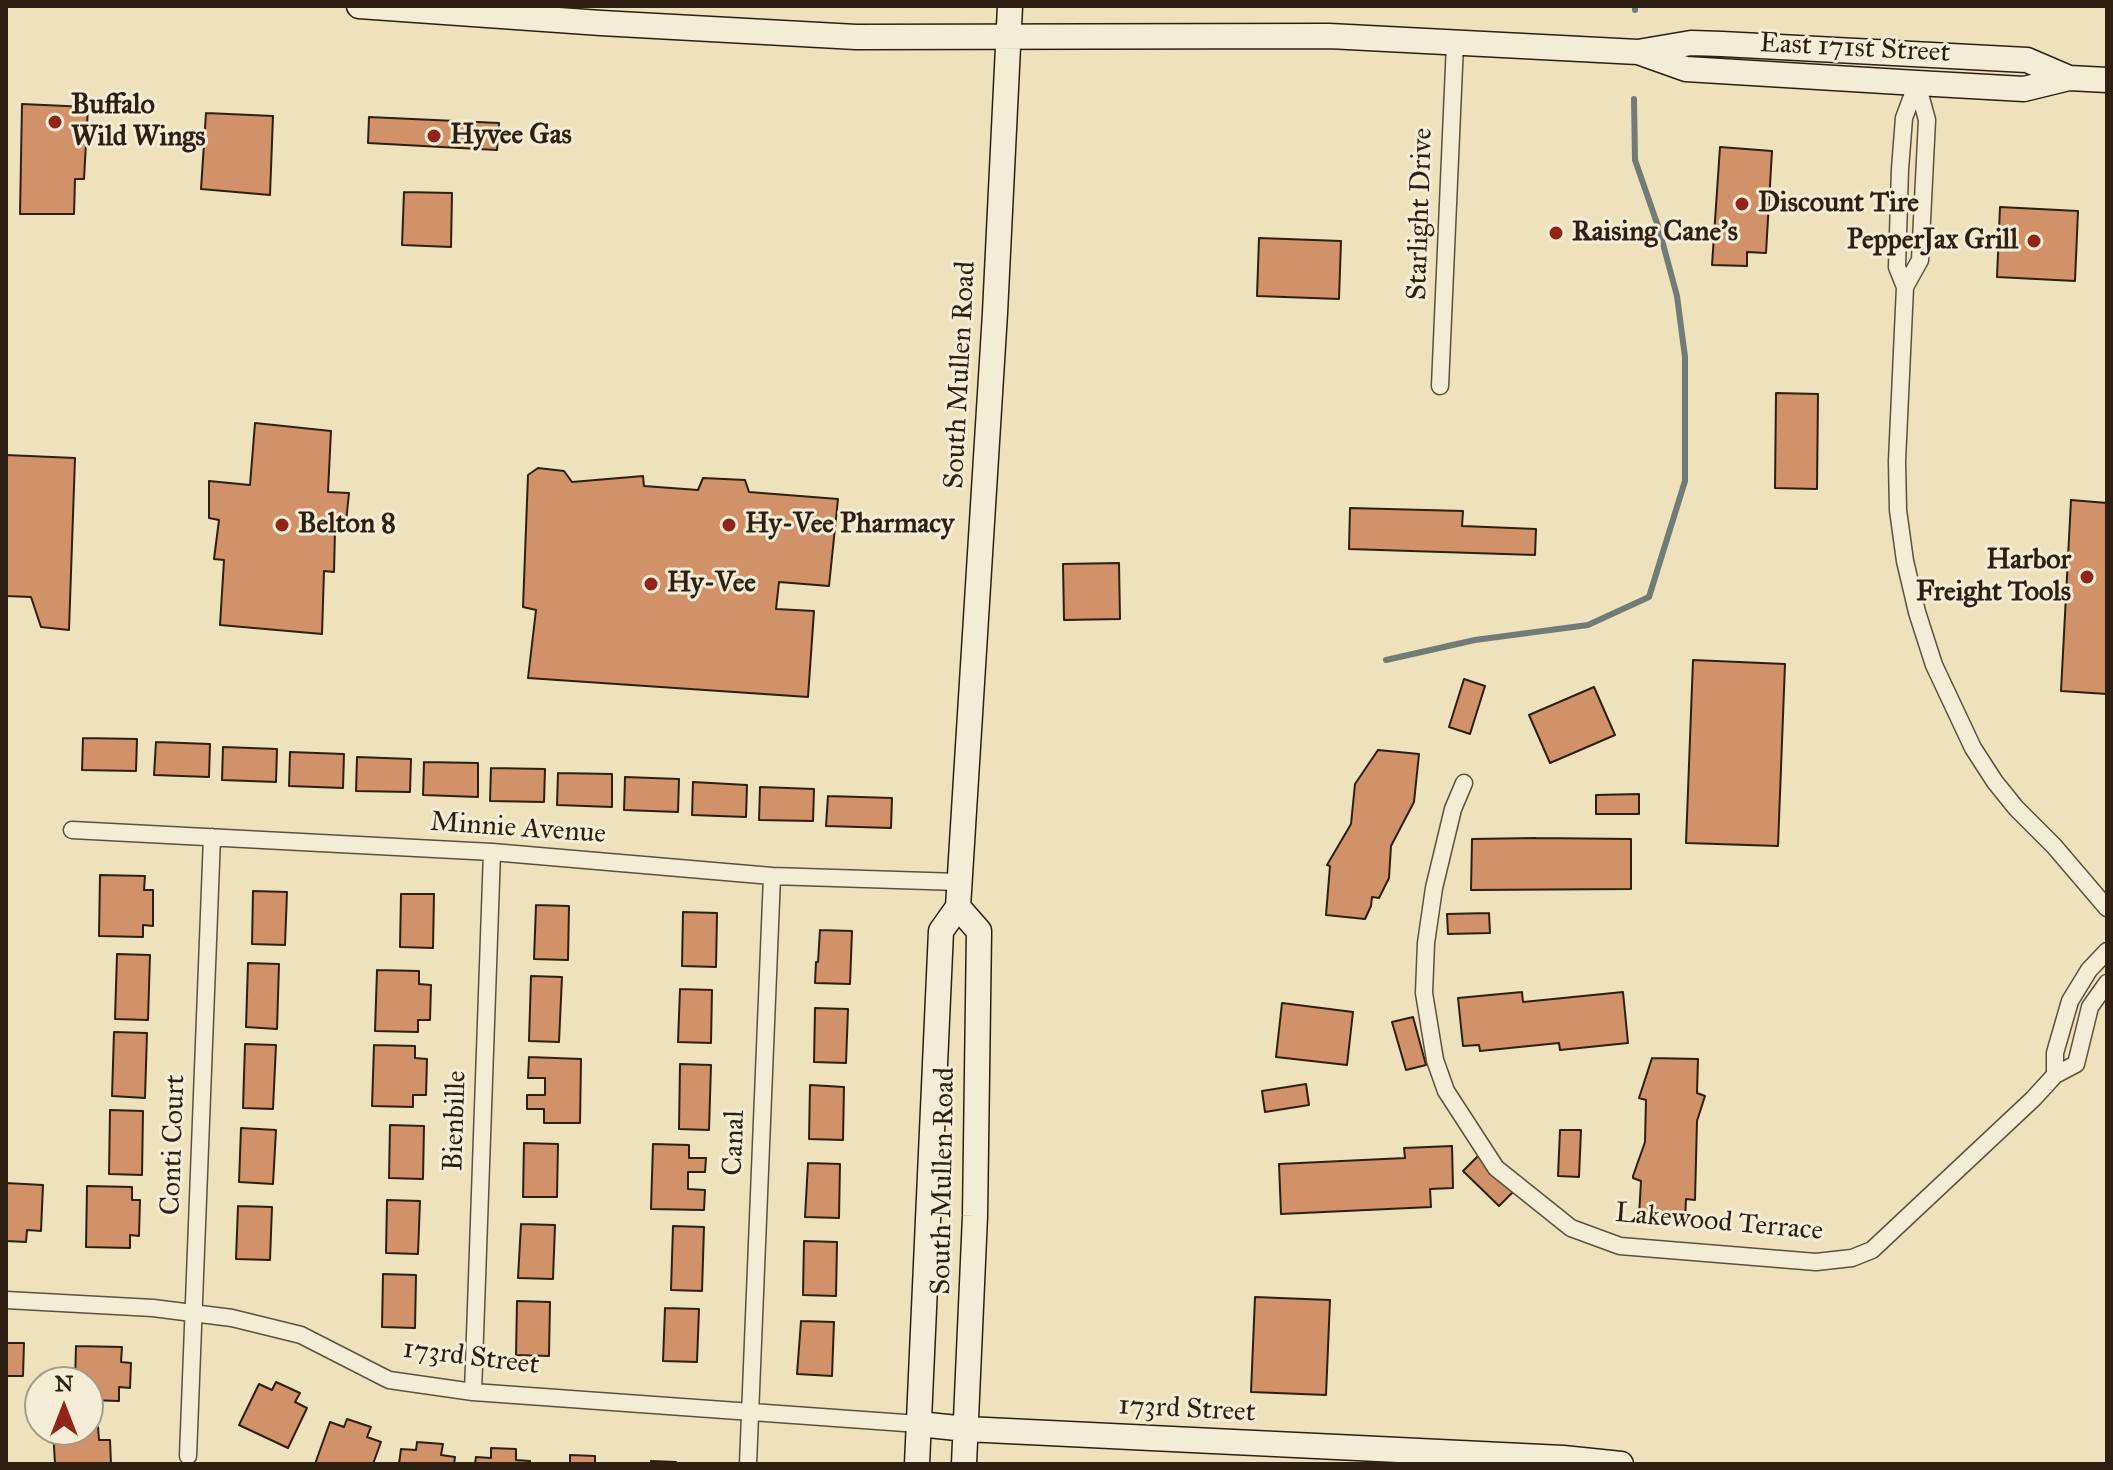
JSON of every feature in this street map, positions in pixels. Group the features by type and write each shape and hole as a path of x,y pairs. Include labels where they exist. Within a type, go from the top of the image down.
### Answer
{"street":[{"name":"East 171st Street","path":"359,6 841,36 1329,36 1638,52 1691,43 2027,60 2069,78"},
{"name":"South Mullen Road","path":"917,1464 941,931 958,907 995,313 1010,6"},
{"name":"Starlight Drive","path":"1440,386 1455,44"},
{"name":"East 171st Street","path":"1638,52 1686,69 1727,72 2024,89 2069,78 2107,80"},
{"path":"1727,72 1769,64 1885,70 1900,67 1919,53"},
{"path":"1905,287 1920,260 1927,120 1917,83"},
{"path":"1917,83 1904,118 1897,267 1905,287 1897,461 1898,510 1905,561 1929,651 1966,735 1995,782 2016,808 2054,846 2107,908"},
{"name":"Lakewood Terrace","path":"1464,783 1449,823 1434,888 1426,943 1424,993 1435,1060 1446,1091 1496,1168 1571,1228 1620,1246 1816,1262 1852,1258 1872,1250 2055,1075 2076,1064 2090,1007 2107,983"},
{"name":"Minnie Avenue","path":"72,830 492,852 772,876 959,882"},
{"name":"Conti Court","path":"188,1456 212,837"},
{"name":"Bienbille","path":"473,1392 492,852"},
{"name":"Canal","path":"751,1413 772,876"},
{"name":"South Mullen Road","path":"958,907 979,931 975,1216 964,1464"},
{"path":"2055,1075 2055,1053 2070,1001 2089,970 2107,951"},
{"name":"173rd Street","path":"6,1300 153,1308 232,1318 301,1335 389,1380 473,1392 966,1429 1563,1458 1621,1464"},
{"path":"748,1464 751,1413"}],"building":[{"path":"22,104 88,107 84,179 75,179 74,214 20,214"},
{"path":"206,113 273,116 270,195 201,189"},
{"path":"369,117 499,123 497,150 368,143"},
{"path":"1720,147 1772,151 1766,253 1747,252 1747,266 1712,265"},
{"path":"404,192 452,193 451,247 402,245"},
{"path":"2000,207 2078,211 2075,281 1997,277"},
{"path":"1259,238 1341,241 1339,299 1257,296"},
{"path":"1776,393 1818,394 1817,489 1775,488"},
{"name":"Belton 8","path":"255,423 331,431 328,492 349,493 345,532 335,529 334,572 324,571 322,634 220,625 224,560 214,559 219,520 209,518 209,481 250,485"},
{"path":"6,455 75,458 69,630 41,627 31,597 6,596"},
{"name":"Hy-Vee","path":"538,468 564,471 572,482 643,476 644,486 698,490 703,478 745,480 749,492 838,499 829,586 779,582 776,609 814,611 808,697 528,678 536,610 523,607 528,475"},
{"path":"2071,500 2107,503 2107,694 2061,691"},
{"path":"1350,508 1463,511 1462,526 1536,529 1535,555 1349,549"},
{"path":"1119,563 1120,619 1064,620 1063,564"},
{"path":"1693,660 1785,664 1778,846 1686,843"},
{"path":"1464,679 1485,686 1470,734 1449,727"},
{"path":"1594,687 1615,735 1550,763 1529,715"},
{"path":"83,738 137,739 136,771 82,770"},
{"path":"156,742 210,744 209,777 154,775"},
{"path":"223,747 277,749 276,782 222,780"},
{"path":"1378,750 1419,754 1414,802 1391,846 1389,878 1379,898 1372,897 1365,919 1326,915 1330,866 1327,865 1351,824 1355,784"},
{"path":"290,752 344,754 343,788 289,786"},
{"path":"357,757 411,759 410,792 356,791"},
{"path":"424,762 478,763 478,797 423,795"},
{"path":"491,768 545,769 544,802 490,801"},
{"path":"558,773 612,774 612,807 557,805"},
{"path":"625,777 679,779 678,812 624,810"},
{"path":"693,782 747,785 746,817 692,815"},
{"path":"760,787 814,789 813,821 759,820"},
{"path":"1639,794 1639,814 1596,814 1596,795"},
{"path":"828,796 892,798 891,828 826,826"},
{"path":"1472,839 1631,839 1631,889 1471,890"},
{"path":"100,875 145,876 144,890 153,890 153,926 143,925 143,937 99,936"},
{"path":"253,891 287,892 285,945 252,944"},
{"path":"401,894 434,894 433,948 400,947"},
{"path":"536,905 569,906 568,960 534,959"},
{"path":"683,912 717,913 716,967 682,966"},
{"path":"1489,913 1490,933 1448,934 1447,914"},
{"path":"820,930 852,931 850,984 815,983"},
{"path":"117,954 150,955 148,1020 115,1019"},
{"path":"248,963 279,964 277,1029 246,1027"},
{"path":"377,970 419,971 419,984 431,985 430,1020 418,1020 418,1032 375,1031"},
{"path":"531,976 562,977 559,1042 529,1041"},
{"path":"680,989 712,990 711,1043 678,1042"},
{"path":"1522,992 1523,1002 1623,992 1628,1043 1560,1050 1559,1043 1480,1051 1479,1045 1463,1046 1458,998"},
{"path":"1282,1003 1353,1012 1347,1065 1276,1057"},
{"path":"815,1008 848,1009 846,1063 814,1062"},
{"path":"1413,1017 1426,1065 1406,1070 1392,1022"},
{"path":"114,1032 147,1033 145,1098 112,1096"},
{"path":"245,1044 276,1045 273,1109 243,1108"},
{"path":"374,1045 415,1046 415,1058 427,1059 426,1095 413,1095 413,1107 372,1106"},
{"path":"529,1057 581,1059 580,1123 544,1123 544,1109 527,1109 527,1095 545,1095 545,1078 528,1078"},
{"path":"1652,1058 1698,1059 1697,1093 1705,1096 1697,1121 1695,1200 1686,1199 1685,1220 1679,1217 1639,1216 1641,1181 1633,1176 1645,1142 1646,1100 1639,1098"},
{"path":"680,1064 711,1065 709,1130 679,1129"},
{"path":"1306,1084 1309,1105 1265,1112 1262,1091"},
{"path":"810,1085 844,1087 843,1140 809,1139"},
{"path":"110,1110 143,1111 142,1175 109,1174"},
{"path":"390,1125 424,1126 423,1179 389,1178"},
{"path":"241,1128 276,1130 273,1184 239,1182"},
{"path":"1560,1130 1581,1130 1579,1177 1558,1176"},
{"path":"524,1143 558,1144 557,1197 523,1197"},
{"path":"653,1144 689,1145 689,1158 706,1158 705,1172 688,1172 688,1189 705,1190 704,1210 651,1209"},
{"path":"1452,1146 1453,1188 1430,1189 1431,1207 1281,1214 1279,1164 1405,1158 1404,1148"},
{"path":"1478,1156 1514,1191 1499,1206 1463,1171"},
{"path":"808,1163 840,1164 839,1218 805,1217"},
{"path":"6,1183 43,1185 41,1231 27,1230 26,1242 6,1241"},
{"path":"87,1186 132,1187 132,1200 140,1200 139,1236 130,1235 130,1248 86,1247"},
{"path":"387,1200 420,1201 418,1254 386,1253"},
{"path":"238,1206 272,1207 270,1260 236,1259"},
{"path":"521,1224 555,1225 553,1279 518,1278"},
{"path":"673,1226 704,1227 702,1291 671,1290"},
{"path":"804,1241 837,1242 836,1296 803,1295"},
{"path":"383,1274 416,1275 415,1328 382,1327"},
{"path":"1255,1297 1330,1300 1326,1395 1251,1392"},
{"path":"517,1301 550,1302 549,1356 516,1355"},
{"path":"665,1308 699,1309 697,1362 663,1361"},
{"path":"801,1321 834,1322 832,1376 797,1374"},
{"path":"6,1343 24,1343 23,1376 6,1376"},
{"path":"76,1346 122,1347 121,1362 131,1363 130,1388 119,1387 119,1401 104,1401 104,1366 75,1366"},
{"path":"276,1382 300,1393 295,1402 307,1408 288,1448 239,1425 259,1384 272,1390"},
{"path":"347,1419 371,1427 367,1437 381,1442 373,1464 315,1464 330,1422 344,1427"},
{"path":"104,1440 110,1440 111,1464 55,1464 54,1446 104,1446"},
{"path":"417,1442 443,1444 441,1455 455,1457 454,1464 399,1464 401,1449 416,1450"},
{"path":"491,1448 516,1449 516,1460 530,1461 530,1464 475,1464 476,1457 491,1458"},
{"path":"570,1455 595,1456 595,1464 570,1464"},
{"path":"651,1461 676,1462 676,1464 651,1464"}],"waterway":[{"path":"1386,660 1475,640 1588,625 1649,597 1685,481 1685,357 1677,296 1659,229 1635,160 1634,99"}],"place":[{"name":"Buffalo Wild Wings","path":"55,122"},
{"name":"Hyvee Gas","path":"434,136"},
{"name":"Discount Tire","path":"1742,204"},
{"name":"Raising Cane's","path":"1556,233"},
{"name":"PepperJax Grill","path":"2034,241"},
{"name":"Belton 8","path":"282,525"},
{"name":"Hy-Vee Pharmacy","path":"729,525"},
{"name":"Harbor Freight Tools","path":"2087,577"},
{"name":"Hy-Vee","path":"651,584"}]}
